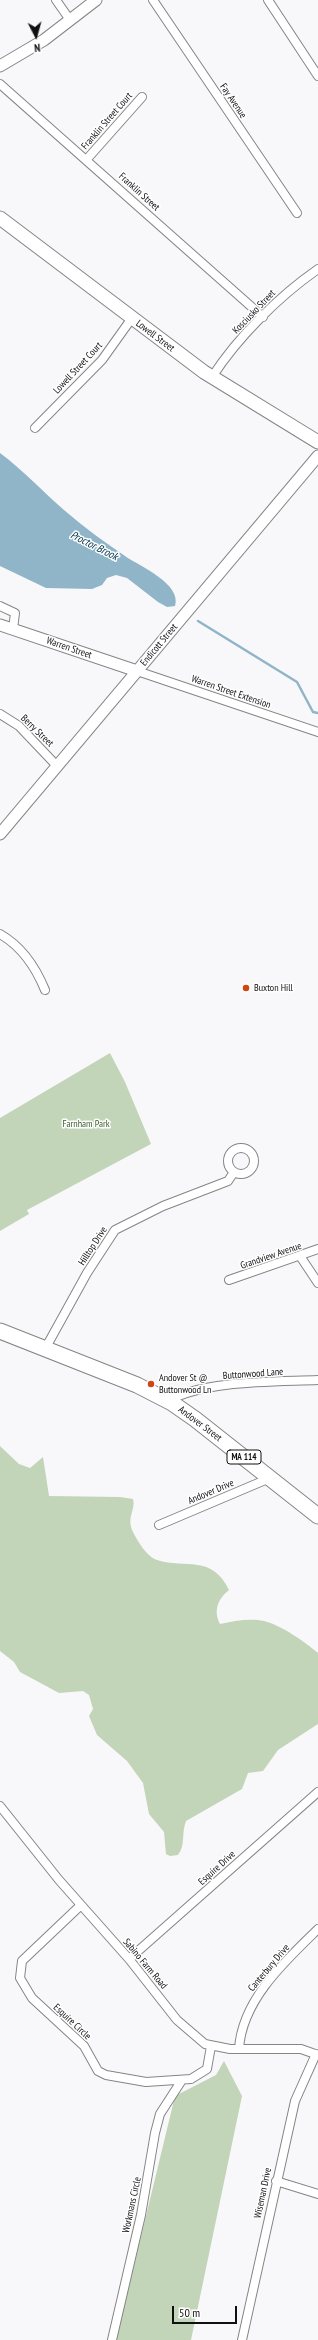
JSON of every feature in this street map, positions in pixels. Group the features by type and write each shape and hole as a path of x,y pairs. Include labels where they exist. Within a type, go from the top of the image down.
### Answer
{"highway":[{"name":"Andover Street","path":"0,1331 150,1391 168,1401 195,1419 318,1516"}],"main road":[{"name":"Lowell Street","path":"0,218 212,377 318,442"}],"street":[{"path":"56,0 70,20"},
{"path":"0,66 44,40 96,0"},
{"name":"Fay Avenue","path":"153,0 297,213"},
{"path":"268,0 318,76"},
{"name":"Franklin Street","path":"0,84 87,159 264,317"},
{"name":"Franklin Street Court","path":"87,159 142,97"},
{"name":"Kosciusko Street","path":"212,377 221,362 287,292 318,269"},
{"name":"Lowell Street Court","path":"35,428 102,360 132,318"},
{"name":"Endicott Street","path":"0,834 318,456"},
{"path":"0,606 15,613 13,629"},
{"name":"Warren Street","path":"0,625 137,671"},
{"name":"Warren Street Extension","path":"137,671 318,732"},
{"name":"Berry Street","path":"0,714 19,726 57,766"},
{"path":"0,934 19,949 40,976 45,990"},
{"name":"Hilltop Drive","path":"45,1349 77,1290 115,1230 156,1209 228,1181 234,1172"},
{"name":"Grandview Avenue","path":"229,1280 318,1249"},
{"path":"300,1256 318,1283"},
{"name":"Buttonwood Lane","path":"168,1401 186,1393 206,1388 318,1380"},
{"name":"Andover Drive","path":"159,1525 270,1478"},
{"name":"Esquire Drive","path":"129,1959 318,1792"},
{"name":"Sabino Farm Road","path":"0,1806 81,1905 129,1959 177,2020 205,2044 240,2049 301,2049 317,2054"},
{"name":"Esquire Circle","path":"81,1905 22,1961 20,1978 32,1998 84,2046 98,2071 106,2075 146,2082 191,2079 207,2069 211,2046"},
{"name":"Canterbury Drive","path":"240,2049 240,2034 259,1993 318,1929"},
{"name":"Wiseman Drive","path":"242,2340 276,2181 295,2101 317,2054"},
{"name":"Workmans Circle","path":"112,2340 141,2215 155,2133 163,2108 182,2080"},
{"path":"276,2181 318,2194"}],"green space":[{"name":"Farnham Park","path":"110,1053 125,1082 151,1144 27,1210 29,1214 0,1231 0,1118"},
{"path":"0,1446 19,1464 30,1468 43,1457 49,1496 120,1497 133,1499 134,1503 130,1522 131,1527 146,1552 157,1560 206,1567 215,1571 222,1579 229,1590 219,1601 217,1614 220,1624 248,1620 259,1620 271,1623 300,1639 318,1653 318,1724 278,1750 263,1771 248,1773 242,1789 186,1821 183,1843 178,1855 170,1856 166,1854 164,1832 149,1814 143,1783 127,1761 97,1735 89,1716 93,1709 89,1695 83,1691 59,1693 20,1672 14,1662 0,1651"},
{"path":"224,2061 242,2096 191,2340 116,2340 175,2096 216,2075"}],"water":[{"path":"0,453 17,466 64,510 117,551 150,571 166,583 176,598 175,606 167,607 158,602 127,578 116,575 107,578 102,585 92,589 46,588 0,566"}],"waterway":[{"name":"Proctor Brook","path":"198,621 297,682 313,712 318,713"}],"place":[{"name":"Buxton Hill","path":"246,988"},
{"name":"Andover St @ Buttonwood Ln","path":"151,1384"}]}
